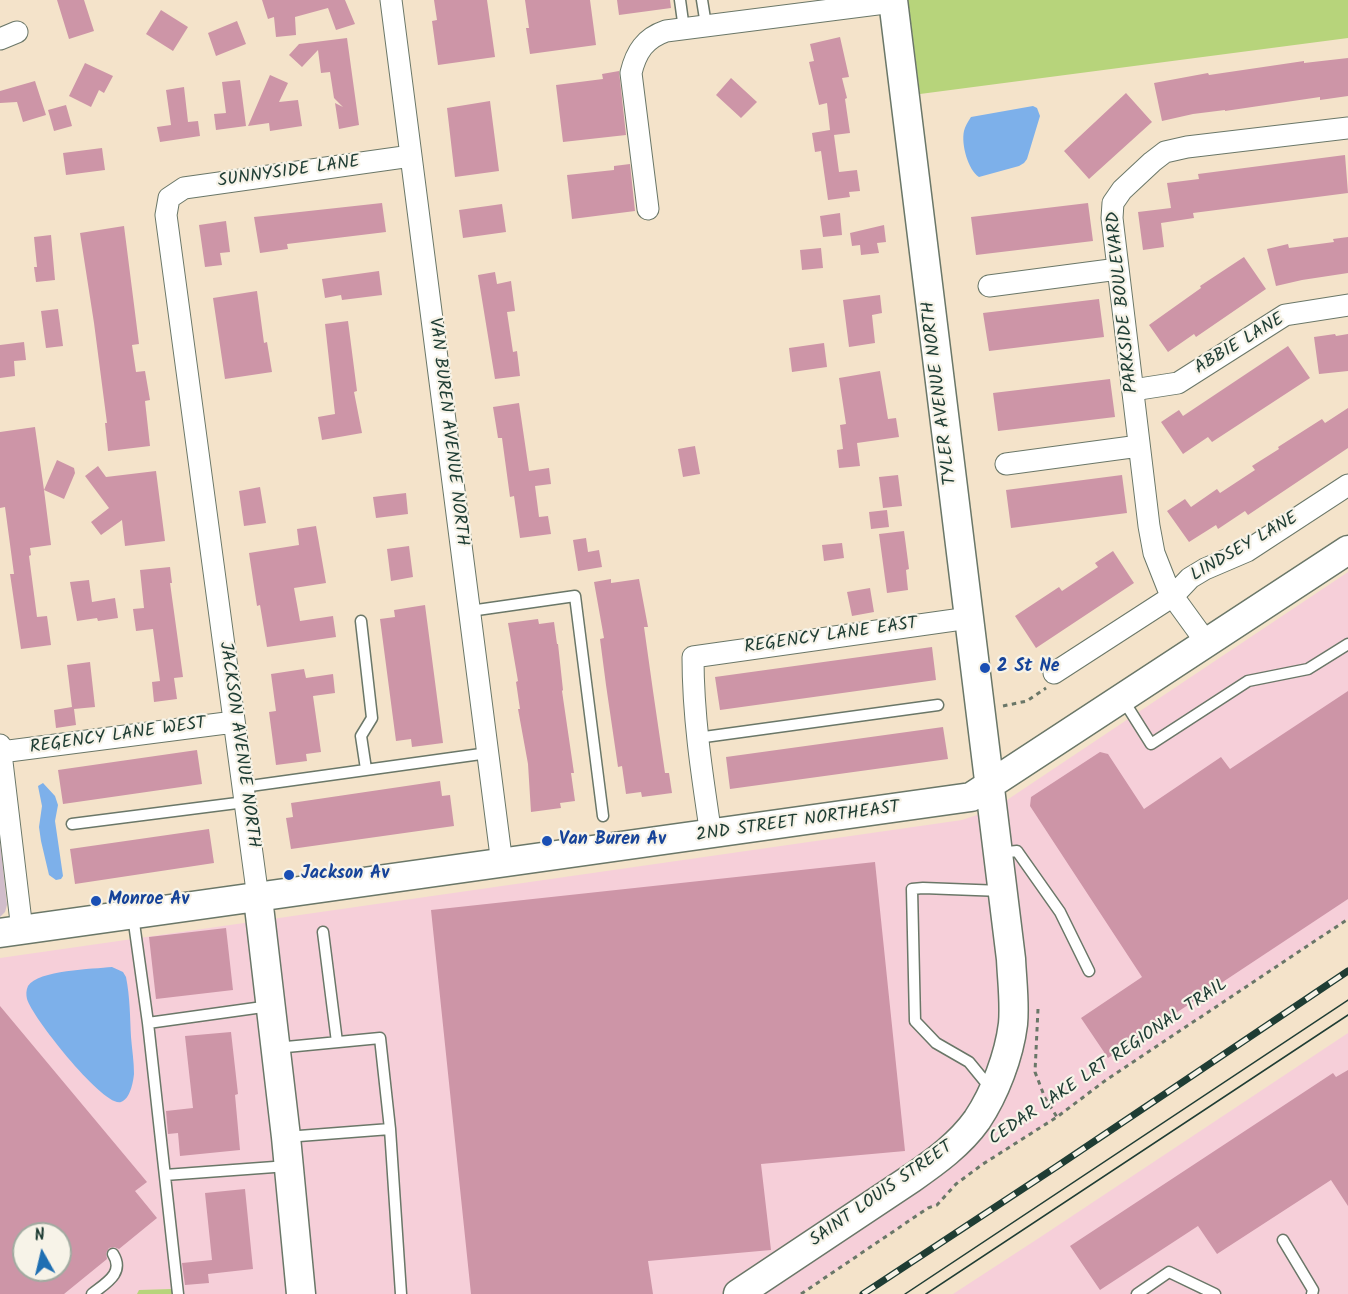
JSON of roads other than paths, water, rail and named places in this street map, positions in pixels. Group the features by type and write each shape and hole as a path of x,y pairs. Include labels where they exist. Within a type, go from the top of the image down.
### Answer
{"street":[{"name":"VAN BUREN AVENUE NORTH","path":"391,0 502,864"},
{"path":"648,209 631,73 635,57 649,39 666,31 893,1"},
{"name":"TYLER AVENUE NORTH","path":"893,1 989,786"},
{"name":"PARKSIDE BOULEVARD","path":"1206,642 1173,596 1160,570 1149,526 1112,218 1113,203 1122,190 1165,153 1187,147 1348,128"},
{"name":"SUNNYSIDE LANE","path":"169,198 184,188 411,156"},
{"name":"JACKSON AVENUE NORTH","path":"169,198 166,215 258,898 286,1137 301,1294"},
{"path":"988,286 1118,269"},
{"name":"ABBIE LANE","path":"1133,390 1178,382 1285,315 1348,305"},
{"path":"1006,464 1139,446"},
{"name":"LINDSEY LANE","path":"1054,673 1173,596 1190,578 1247,551 1348,485"},
{"name":"2ND STREET NORTHEAST","path":"11,931 133,916 971,797 1348,550"},
{"name":"REGENCY LANE EAST","path":"697,738 693,697 693,657 969,618"},
{"name":"REGENCY LANE WEST","path":"0,749 234,722"},
{"path":"697,738 711,835"},
{"path":"0,749 11,931"},
{"name":"SAINT LOUIS STREET","path":"738,1294 938,1160 977,1120 993,1090 1005,1060 1013,1025 1013,994 989,786"}],"lane":[{"path":"680,0 684,29"},
{"path":"702,0 706,25"},
{"path":"470,611 575,596 603,816"},
{"path":"361,621 372,718 361,736 366,769"},
{"path":"1122,698 1151,744 1248,681 1308,669 1348,644"},
{"path":"697,738 938,705"},
{"path":"72,824 244,794 366,769 488,753"},
{"path":"998,853 1017,851 1060,912 1089,971"},
{"path":"993,1090 969,1062 936,1043 915,1021 912,889 1002,891"},
{"path":"133,916 148,1023 178,1294"},
{"path":"323,932 337,1042"},
{"path":"148,1023 270,1006"},
{"path":"275,1048 380,1038 390,1129 401,1294"},
{"path":"286,1137 390,1129"},
{"path":"165,1175 288,1166"},
{"path":"1283,1240 1313,1290 1312,1294"},
{"path":"92,1294 117,1271 117,1261 113,1254"},
{"path":"1137,1294 1170,1272 1215,1294"}],"water":[{"path":"1033,106 1037,108 1040,116 1024,163 979,177 975,174 966,156 963,136 971,117"},
{"path":"43,783 55,796 58,805 55,821 63,876 56,880 49,875 39,827 42,806 38,786"},
{"path":"112,967 123,972 126,977 134,1065 133,1082 127,1098 121,1102 112,1100 85,1077 41,1024 26,996 28,986 34,981 54,973"}],"tram line":[{"path":"905,1294 1348,1000"},
{"path":"926,1294 1348,1015"}],"railway":[{"path":"863,1294 1348,971"}],"place":[{"name":"2 St Ne","path":"985,668"},
{"name":"Van Buren Av","path":"547,841"},
{"name":"Jackson Av","path":"289,875"},
{"name":"Monroe Av","path":"96,901"}]}
